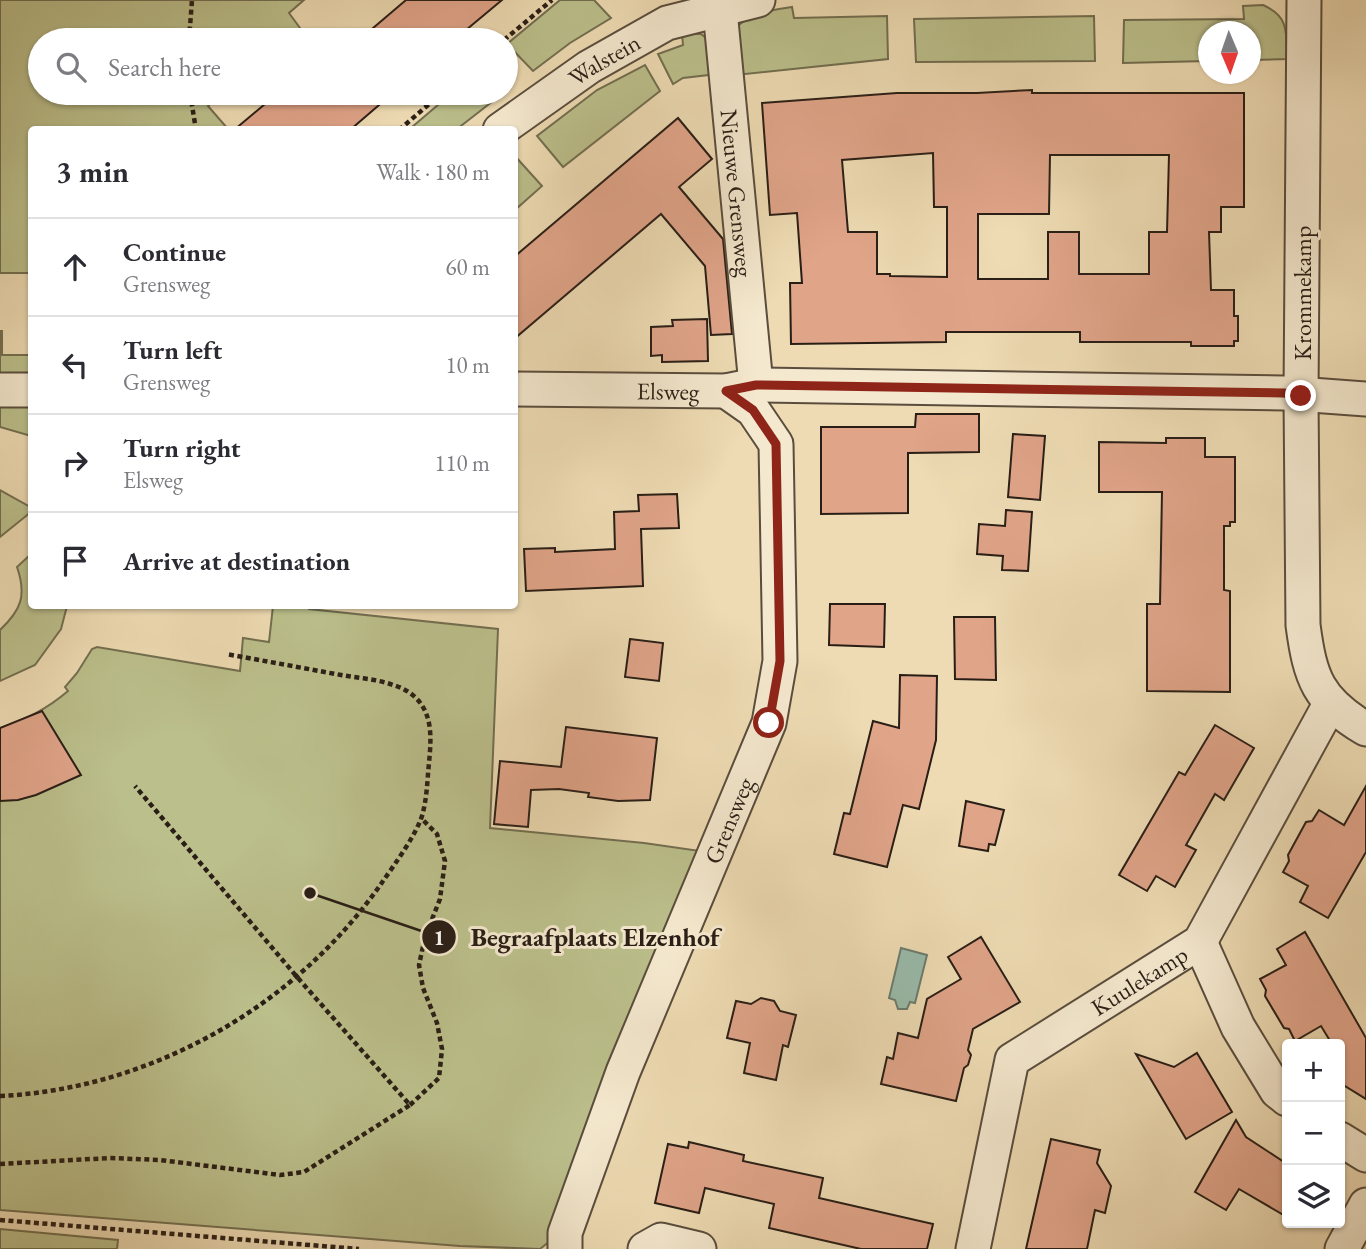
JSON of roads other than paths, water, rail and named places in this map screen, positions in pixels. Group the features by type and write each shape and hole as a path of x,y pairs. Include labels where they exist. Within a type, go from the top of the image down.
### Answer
{"street":[{"name":"Walstein","path":"506,126 589,67 667,23 720,5 758,0"},
{"name":"Krommekamp","path":"1304,0 1301,396 1303,625 1306,651 1319,688 1330,704 1366,729"},
{"name":"Nieuwe Grensweg","path":"720,5 741,388"},
{"name":"Grensweg","path":"565,1249 565,1233 600,1133 769,723 780,661 776,444 741,388"},
{"name":"Elsweg","path":"518,389 1084,388 1284,393 1366,399"},
{"path":"0,390 28,390"},
{"name":"Kuulekamp","path":"973,1249 1012,1060 1200,942 1330,704"},
{"path":"1200,942 1238,1027 1282,1095"},
{"path":"1345,1142 1366,1155"},
{"path":"1342,1249 1366,1205"},
{"path":"645,1249 661,1240 699,1249"}],"place":[{"name":"Begraafplaats Elzenhof","path":"310,893"}]}
